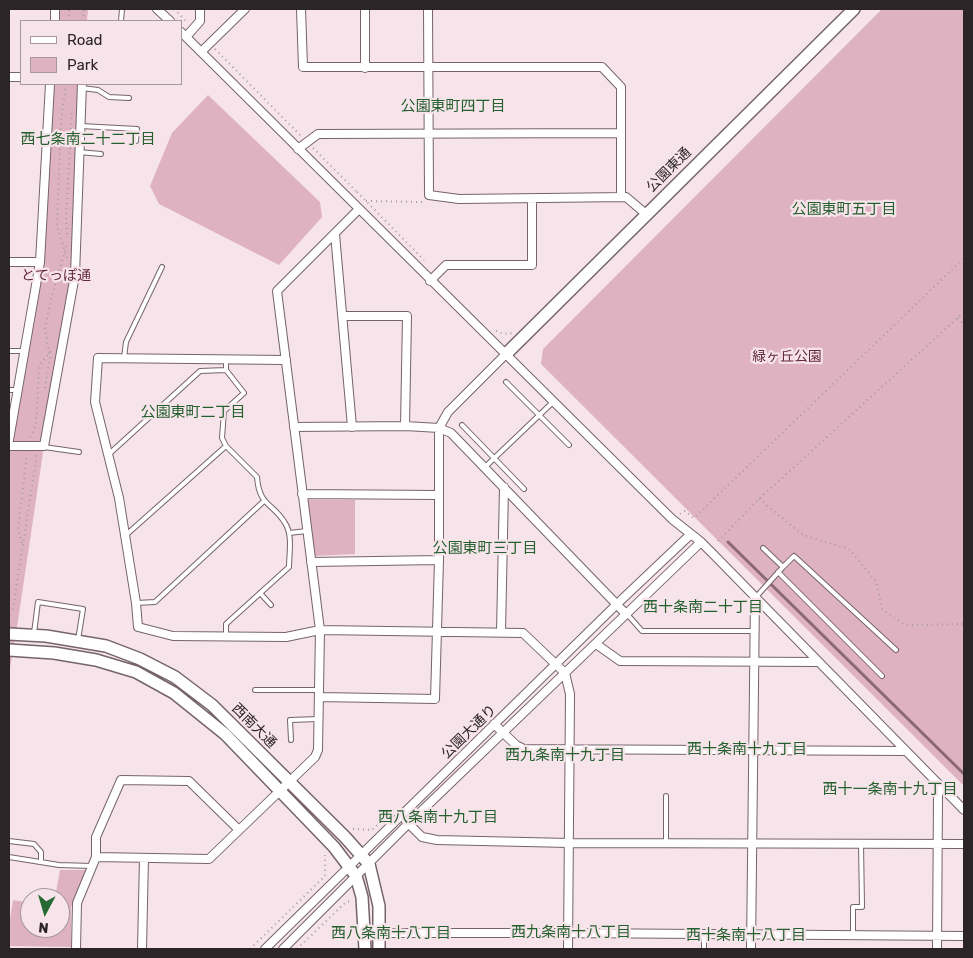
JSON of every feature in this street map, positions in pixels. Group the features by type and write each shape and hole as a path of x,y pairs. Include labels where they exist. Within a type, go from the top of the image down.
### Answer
{"street":[{"path":"157,9 169,20"},
{"path":"200,9 200,21 184,35 672,519 701,542 964,810"},
{"path":"201,52 245,9"},
{"path":"301,9 303,68 602,67 620,86 621,198"},
{"path":"365,9 365,68"},
{"path":"428,9 429,195 460,199 626,197 646,214"},
{"name":"公園東通","path":"506,354 854,9"},
{"path":"9,440 40,262 50,85"},
{"path":"9,446 41,446 75,275 82,86"},
{"path":"298,149 318,134 620,133"},
{"path":"430,281 446,265 532,265 532,199"},
{"path":"96,857 209,859 315,757 318,750 320,630 277,291 359,210"},
{"path":"335,234 352,427"},
{"path":"9,262 40,262"},
{"path":"343,316 407,316 405,426"},
{"path":"319,693 435,699 439,560 439,428 448,412 506,354"},
{"path":"286,360 98,358 95,402 119,498 126,535 138,627 173,636 286,637 320,630 523,633 565,673 570,694 568,949"},
{"path":"294,427 405,426 439,428 451,433 625,613"},
{"path":"501,632 504,487"},
{"path":"302,494 438,495"},
{"name":"公園大通り","path":"283,949 352,872 361,855 691,534"},
{"name":"公園大通り","path":"265,949 352,872 369,864 409,823 596,644 625,613 701,542"},
{"path":"311,562 439,560"},
{"path":"751,949 755,597"},
{"name":"西南大通","path":"9,634 78,640 106,646 140,659 175,678 212,705 345,837 369,864 379,906 379,949"},
{"path":"596,644 620,661 818,662"},
{"name":"西南大通","path":"9,650 80,657 136,672 174,693 225,734 334,847 352,872 362,897 365,949"},
{"path":"494,724 516,745 524,749 906,751"},
{"path":"76,949 77,903 96,857 96,837 121,780 189,781 238,830"},
{"path":"937,949 937,844 940,785"},
{"path":"402,816 422,837 437,840 568,843 964,844"},
{"path":"142,949 144,858"},
{"path":"380,933 964,936"}],"lane":[{"path":"82,86 98,90 109,96 129,98"},
{"path":"80,126 136,129 136,141"},
{"path":"79,152 101,154"},
{"path":"124,358 126,342 162,267"},
{"path":"9,351 24,351"},
{"path":"226,358 226,370 244,392 224,411 222,438 226,446 257,477 258,491 264,501 285,523 289,533 289,567 226,624 226,636"},
{"path":"108,454 200,371 226,370"},
{"path":"506,382 568,445"},
{"path":"9,390 17,390"},
{"path":"485,467 553,402"},
{"path":"462,425 524,488"},
{"path":"41,446 79,452"},
{"path":"126,535 226,446"},
{"path":"136,603 155,602 264,501"},
{"path":"289,533 307,531"},
{"path":"764,548 783,567"},
{"path":"755,597 794,556 896,650"},
{"path":"778,572 882,676"},
{"path":"260,593 271,606"},
{"path":"33,635 38,602 83,609 78,640"},
{"path":"625,613 642,631 754,631"},
{"path":"256,690 319,693"},
{"path":"291,740 290,720 319,719"},
{"path":"666,796 666,843"},
{"path":"9,841 34,844 41,852 41,862"},
{"path":"853,936 853,907 862,907 861,843"},
{"path":"9,857 59,866 92,866"},
{"path":"704,935 704,949"}],"path":[{"path":"174,9 194,28"},
{"path":"209,43 357,192 350,199"},
{"path":"66,85 60,121 57,226 67,260"},
{"path":"46,390 45,384 50,358 45,328 52,292 68,239 66,217 72,103"},
{"path":"672,519 685,512 694,518 964,258"},
{"path":"718,541 759,499 964,312"},
{"path":"958,318 964,325"},
{"path":"496,331 504,334 514,333"},
{"path":"23,545 18,528 28,446 36,425 39,370 41,363 54,349"},
{"path":"9,613 13,609 41,446"},
{"path":"759,499 803,535 849,549 876,581 882,609 904,624 964,624"},
{"path":"250,949 325,876 325,855"},
{"path":"297,949 346,902 353,900"}],"green space":[{"path":"55,9 88,9 87,20 55,20"},
{"name":"緑ヶ丘公園","path":"882,9 964,9 964,786 541,364 543,349"},
{"name":"とてっぽ通","path":"50,85 82,85 75,275 44,446 9,674 9,440 40,262"},
{"path":"208,95 320,202 322,217 279,265 159,204 150,186 172,133"},
{"path":"307,500 355,500 355,554 315,556"},
{"path":"60,870 87,870 71,907 71,947 9,946 9,926 13,900 20,901 20,938 70,938 70,888 57,888"}],"waterway":[{"path":"728,542 964,774"}],"district":[{"name":"公園東町四丁目","path":"453,107"},
{"name":"西七条南二十二丁目","path":"88,140"},
{"name":"公園東町五丁目","path":"844,210"},
{"name":"公園東町二丁目","path":"193,413"},
{"name":"公園東町三丁目","path":"485,549"},
{"name":"西十条南二十丁目","path":"703,608"},
{"name":"西十条南十九丁目","path":"747,750"},
{"name":"西九条南十九丁目","path":"565,756"},
{"name":"西十一条南十九丁目","path":"890,790"},
{"name":"西八条南十九丁目","path":"438,818"},
{"name":"西九条南十八丁目","path":"571,933"},
{"name":"西八条南十八丁目","path":"391,934"},
{"name":"西十条南十八丁目","path":"746,936"}]}
